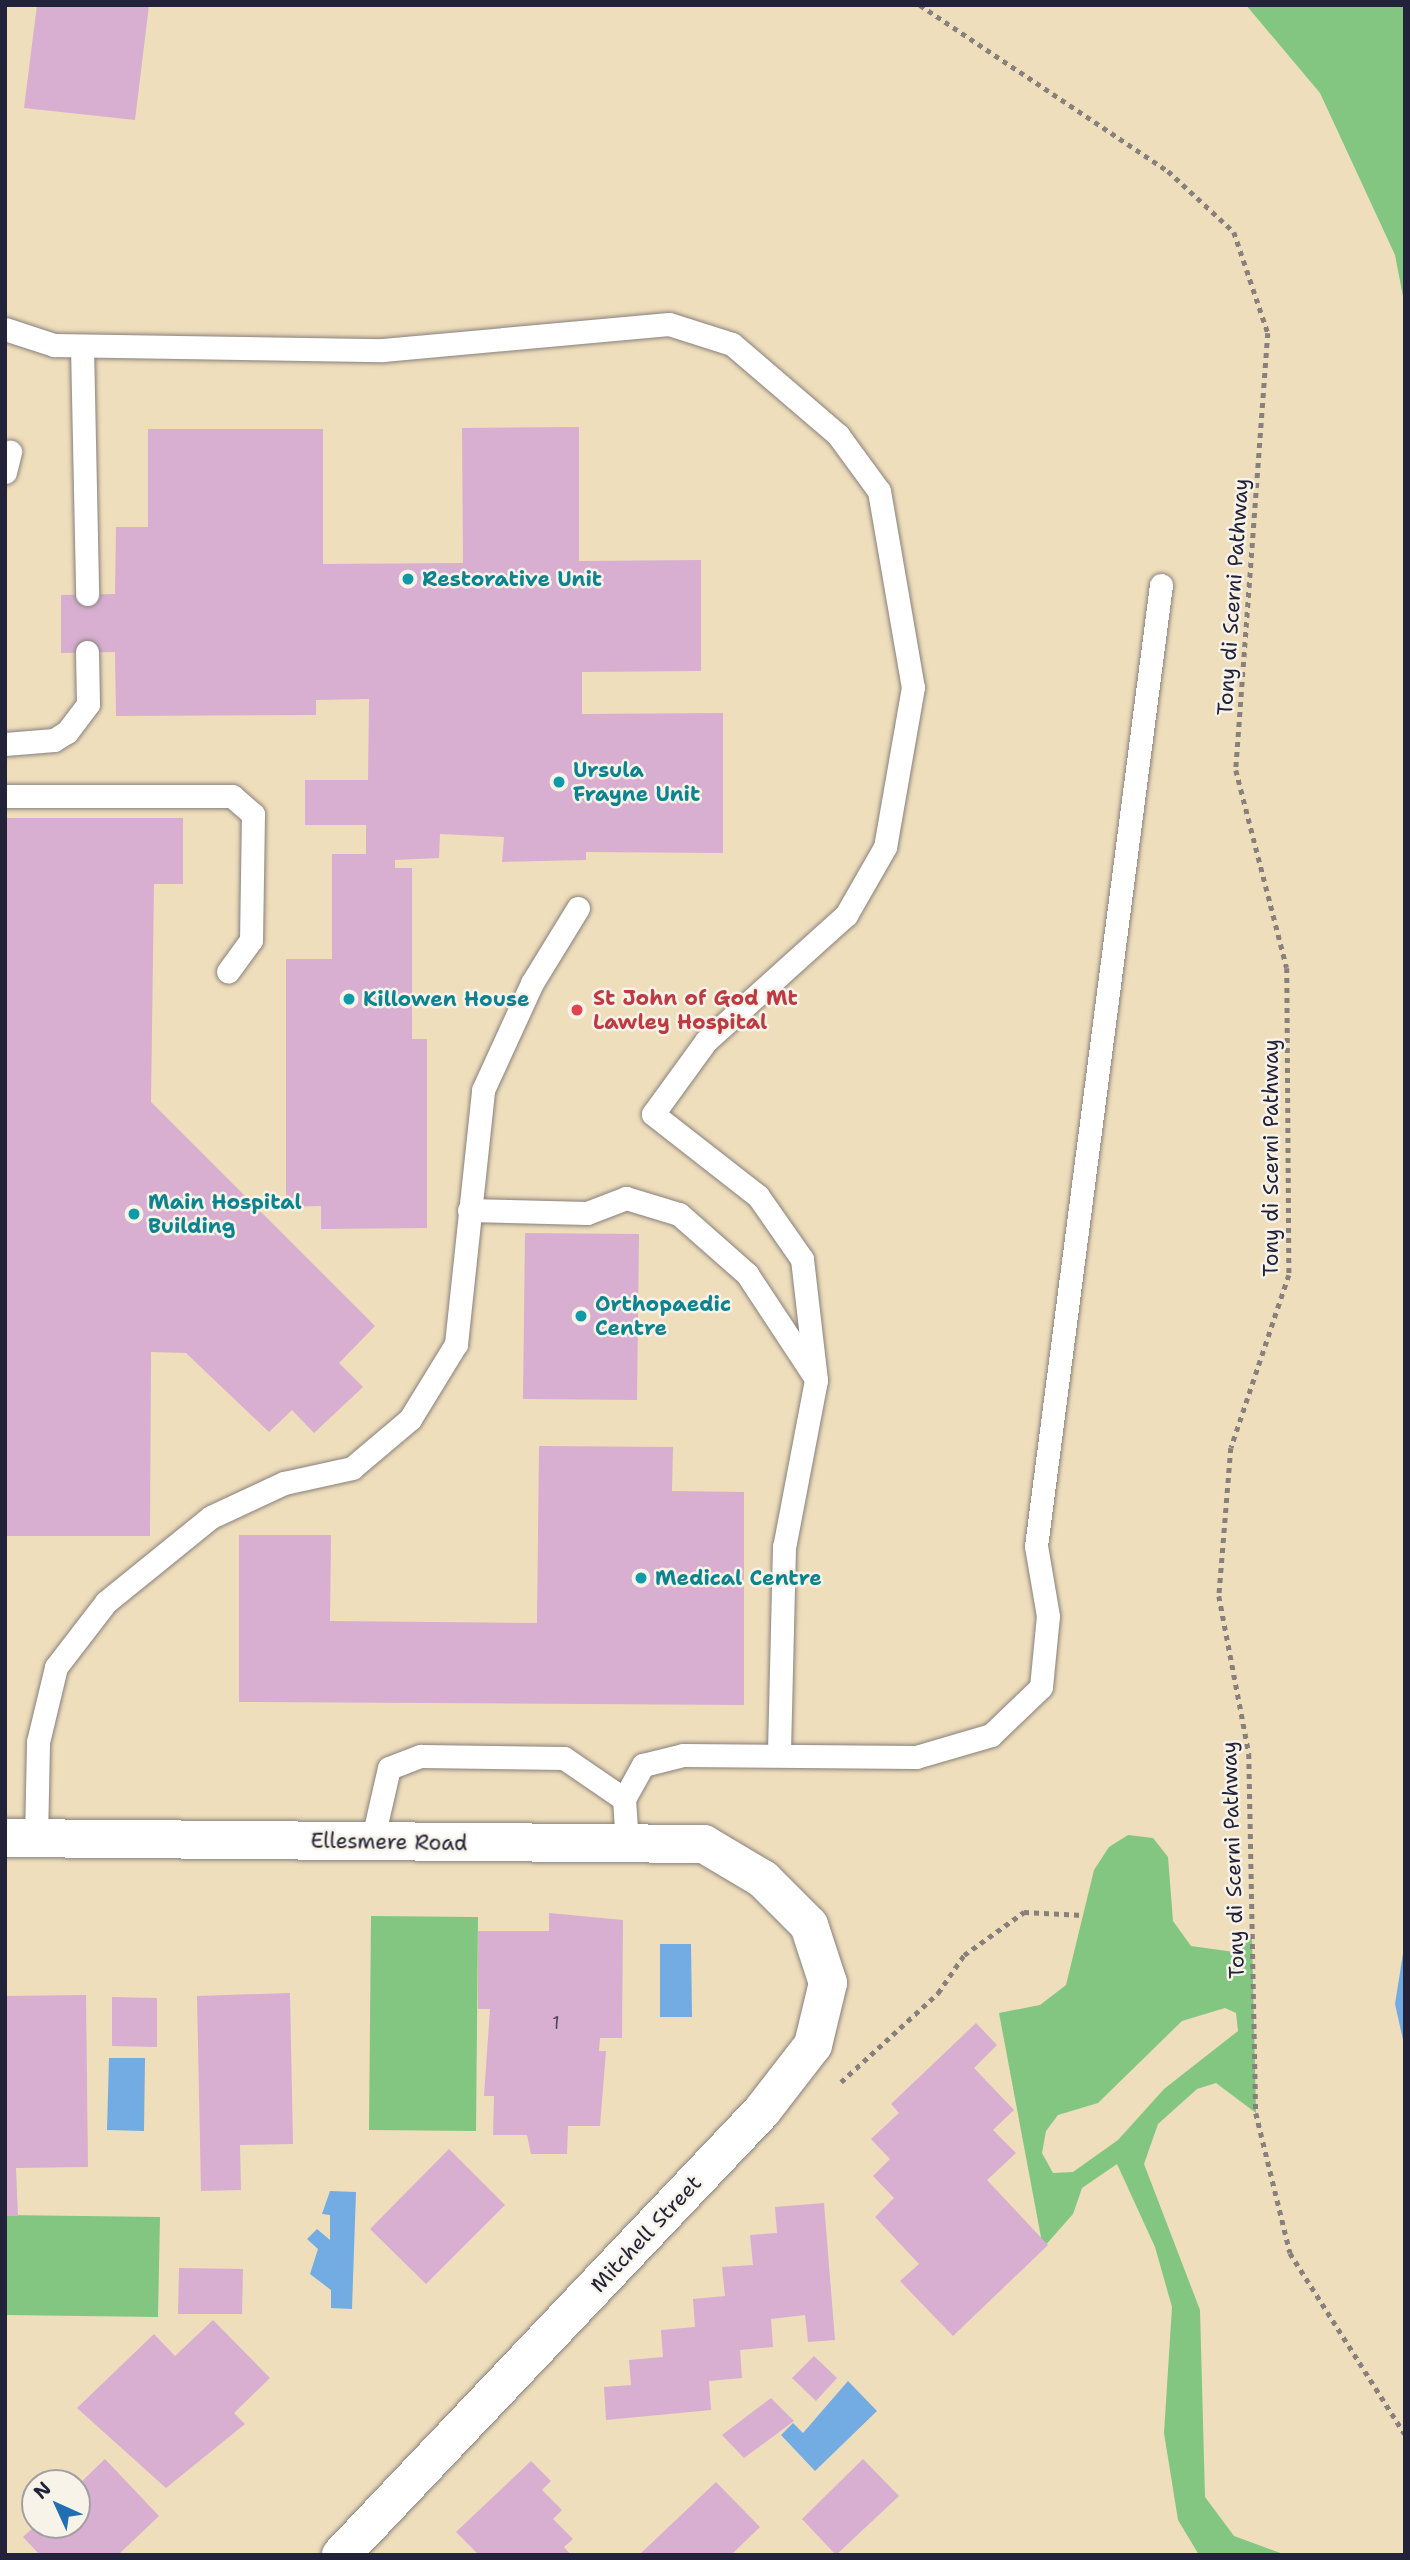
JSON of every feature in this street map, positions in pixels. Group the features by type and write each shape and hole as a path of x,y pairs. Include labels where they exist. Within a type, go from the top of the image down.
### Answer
{"street":[{"name":"Ellesmere Road","path":"21,1839 704,1844 763,1879"},
{"name":"Mitchell Street","path":"341,2555 762,2111 813,2045 828,1983 809,1925 763,1879"}],"lane":[{"path":"5,329 54,345 383,349 669,324 732,344 838,435 879,491 913,687 886,847 846,915 706,1041 653,1114 758,1196 803,1259 817,1380 784,1546 779,1755"},
{"path":"82,346 86,594"},
{"path":"627,1844 624,1799 643,1765 683,1755 916,1757 991,1735 1041,1687 1048,1616 1036,1546 1161,585"},
{"path":"5,744 54,740 67,732 88,704 87,652"},
{"path":"5,796 232,796 253,814 251,940 228,972"},
{"path":"21,1839 38,1742 55,1667 107,1602 211,1517 284,1483 352,1468 410,1419 456,1344 483,1090 531,984 578,908"},
{"path":"470,1210 587,1213 626,1198 679,1214 747,1274 817,1380"},
{"path":"372,1842 389,1768 421,1756 564,1758 624,1799"}],"path":[{"name":"Tony di Scerni Pathway","path":"920,5 1168,171 1234,233 1268,333 1236,770 1287,968 1289,1275 1231,1448 1219,1596 1249,1754 1256,2113 1290,2253 1404,2431"},
{"path":"833,2085 897,2035 964,1955 1024,1912 1083,1915"}],"green space":[{"path":"1246,5 1405,5 1405,307 1395,255 1320,93"},
{"path":"1128,1835 1153,1838 1168,1857 1173,1921 1191,1946 1234,1952 1252,1937 1256,2113 1216,2083 1197,2089 1158,2124 1144,2164 1200,2310 1205,2497 1234,2536 1286,2555 1199,2555 1178,2520 1164,2433 1172,2307 1155,2247 1117,2164 1082,2188 1073,2214 1043,2248 999,2013 1040,2005 1066,1985 1094,1870 1109,1847","holes":["1225,2008 1236,2013 1238,2031 1164,2089 1118,2140 1073,2172 1053,2173 1042,2153 1046,2131 1058,2115 1098,2103 1182,2021"]},
{"path":"371,1916 478,1917 476,2131 369,2130"},
{"path":"5,2215 160,2217 158,2317 5,2315"}],"water":[{"path":"1405,1941 1405,2049 1395,2004"},
{"path":"660,1944 691,1944 692,2017 660,2017"},
{"path":"109,2058 145,2058 144,2131 107,2130"},
{"path":"330,2191 356,2192 352,2309 331,2308 331,2290 310,2274 318,2249 307,2239 317,2229 330,2240 330,2215 322,2214"},
{"path":"848,2381 877,2411 815,2471 781,2435 793,2423 803,2433"}],"building":[{"path":"37,5 149,5 135,120 24,108"},
{"path":"579,427 579,561 701,560 701,671 582,672 582,714 723,713 723,853 586,852 586,860 502,862 504,837 440,834 439,858 395,860 395,868 412,868 412,1039 427,1039 427,1228 321,1229 321,1206 286,1207 286,959 332,959 332,854 366,854 366,825 305,825 305,780 368,780 369,699 316,700 316,715 116,716 115,652 61,653 61,595 115,594 116,527 148,527 148,429 323,429 323,564 463,563 462,428"},
{"name":"Main Hospital Building","path":"5,818 183,818 183,884 154,884 151,1102 375,1326 339,1363 363,1387 314,1433 292,1410 269,1432 186,1353 151,1352 150,1536 5,1536"},
{"name":"Orthopaedic Centre","path":"525,1233 639,1234 637,1400 523,1399"},
{"name":"Medical Centre","path":"539,1446 673,1447 672,1491 744,1492 744,1705 239,1702 239,1535 331,1535 330,1621 537,1623"},
{"path":"549,1913 623,1920 622,2038 600,2038 599,2051 606,2051 600,2126 568,2126 567,2154 531,2154 527,2135 493,2135 494,2096 484,2096 490,2009 478,2009 478,1931 549,1931"},
{"path":"290,1993 293,2144 240,2145 241,2190 201,2191 197,1996"},
{"path":"86,1995 88,2167 16,2168 18,2216 5,2216 5,1996"},
{"path":"112,1997 157,1998 157,2047 112,2046"},
{"path":"976,2023 997,2045 974,2068 1014,2110 993,2130 1016,2153 987,2180 1048,2245 953,2336 900,2281 919,2264 875,2217 894,2198 873,2176 890,2159 871,2139 899,2113 891,2104"},
{"path":"449,2149 505,2205 426,2284 370,2229"},
{"path":"824,2203 835,2340 808,2342 805,2315 771,2319 773,2347 740,2350 742,2378 709,2381 711,2410 606,2420 604,2387 631,2385 629,2360 663,2357 661,2330 695,2327 693,2299 725,2296 722,2267 753,2265 750,2235 777,2233 775,2207"},
{"path":"179,2268 243,2269 242,2314 178,2314"},
{"path":"213,2320 270,2378 234,2413 245,2424 166,2488 77,2408 154,2334 175,2356"},
{"path":"814,2356 837,2378 816,2401 792,2378"},
{"path":"771,2398 794,2421 744,2458 722,2435"},
{"path":"105,2459 159,2516 118,2555 40,2555 25,2539 91,2539 91,2472"},
{"path":"863,2459 899,2496 836,2555 802,2519"},
{"path":"531,2461 551,2481 542,2490 562,2510 553,2519 573,2539 564,2547 571,2555 477,2553 456,2532"},
{"path":"716,2482 760,2527 731,2555 639,2555"}],"place":[{"name":"Restorative Unit","path":"408,579"},
{"name":"Ursula Frayne Unit","path":"559,782"},
{"name":"Killowen House","path":"349,999"},
{"name":"St John of God Mt Lawley Hospital","path":"577,1010"},
{"name":"Main Hospital Building","path":"134,1214"},
{"name":"Orthopaedic Centre","path":"581,1316"},
{"name":"Medical Centre","path":"641,1578"}]}
